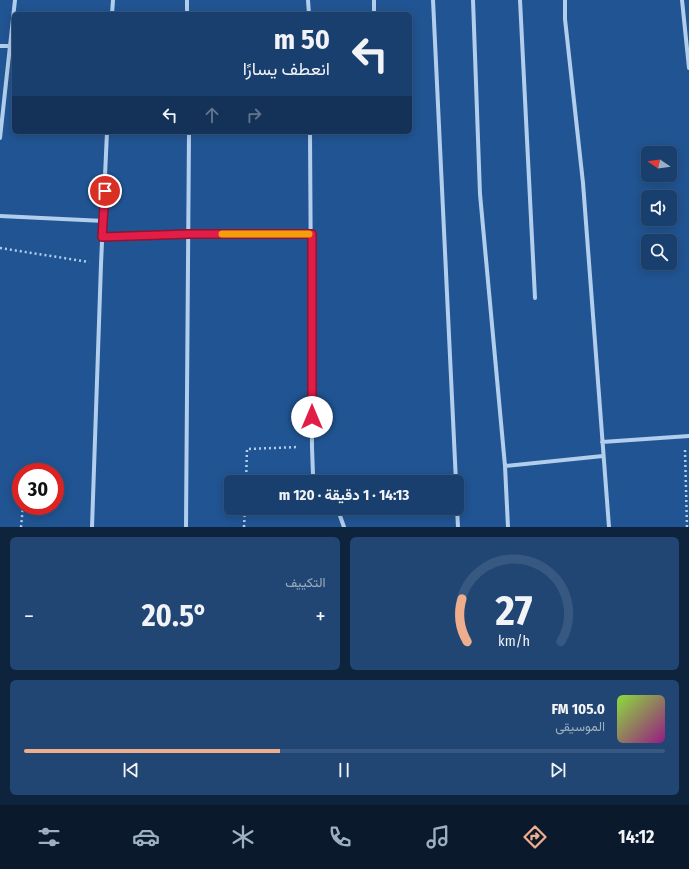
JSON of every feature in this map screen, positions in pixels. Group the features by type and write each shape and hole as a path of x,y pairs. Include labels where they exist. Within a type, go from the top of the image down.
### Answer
{"street":[{"path":"14,12 15,0"},
{"path":"112,12 113,0"},
{"path":"187,0 187,12"},
{"path":"308,0 308,12"},
{"path":"374,0 374,12"},
{"path":"433,0 456,475"},
{"path":"473,0 480,194 505,466 508,527"},
{"path":"520,0 535,298"},
{"path":"565,0 565,19 583,191 609,527"},
{"path":"682,0 689,68"},
{"path":"0,138 12,34"},
{"path":"0,46 11,46"},
{"path":"92,527 107,134"},
{"path":"186,527 189,134"},
{"path":"310,134 313,475"},
{"path":"0,216 104,221"},
{"path":"102,237 189,234 312,234"},
{"path":"602,442 687,436"},
{"path":"505,466 603,456"},
{"path":"340,515 344,527"},
{"path":"457,515 458,527"}],"path":[{"path":"0,248 101,264"},
{"path":"687,436 687,527"},
{"path":"246,475 247,449 312,447"},
{"path":"21,527 22,515"},
{"path":"244,527 245,515"}],"slow traffic":[{"path":"222,234 309,234"}],"route":[{"path":"105,191 102,237 189,234 312,234 312,417"}]}
